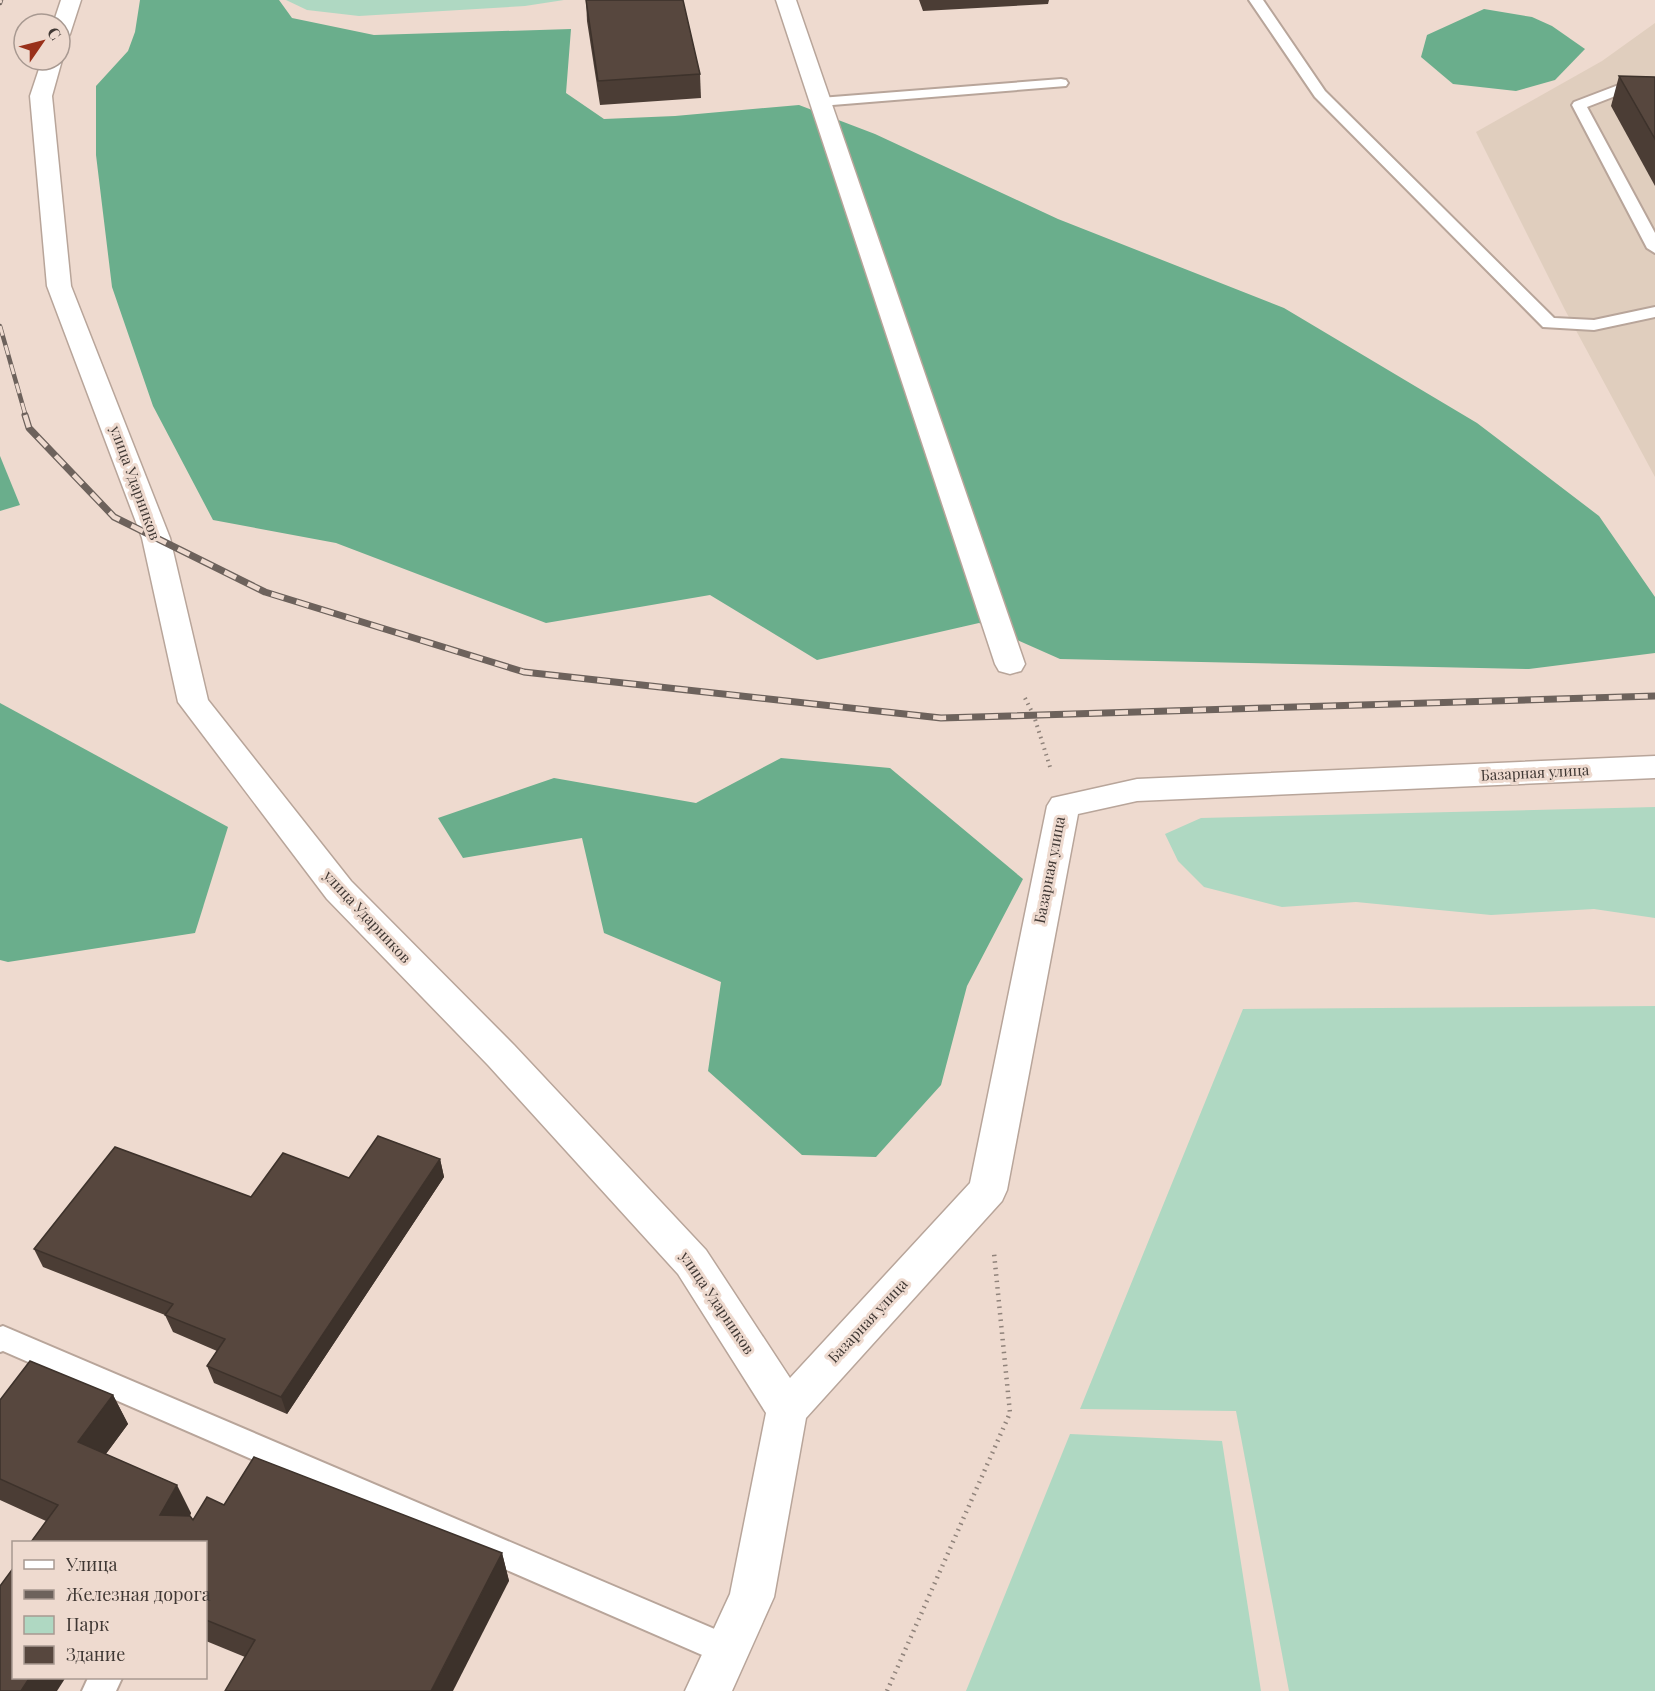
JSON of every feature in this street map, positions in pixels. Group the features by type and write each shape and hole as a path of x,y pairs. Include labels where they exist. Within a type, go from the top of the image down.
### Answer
{"street":[{"path":"786,0 1010,664"},
{"name":"улица Ударников","path":"48,72 41,96 59,286 156,538 193,702 339,890 501,1055 692,1262 787,1410"},
{"name":"Базарная улица","path":"787,1410 988,1190 1063,806 1137,790 1655,767"},
{"path":"708,1691 752,1597 787,1410"}],"lane":[{"path":"1256,0 1320,94 1549,323 1594,325 1655,312"},
{"path":"820,102 1061,83"},
{"path":"1655,83 1634,84 1579,105 1655,248"},
{"path":"0,1340 3,1338 727,1650"}],"path":[{"path":"1010,664 1034,716 1063,806"},
{"path":"887,1691 1010,1413 988,1190"}],"shaded area":[{"path":"1655,23 1655,477 1565,310 1476,132 1602,61"}],"green space":[{"path":"140,0 279,0 292,18 374,35 571,29 566,93 604,119 675,116 799,105 875,134 1058,219 1284,308 1477,423 1599,516 1655,597 1655,653 1529,669 1060,659 979,623 817,660 710,595 546,623 336,543 213,520 153,406 112,287 96,155 96,86 128,51 135,32"},
{"path":"286,0 564,0 525,6 359,16 307,10"},
{"path":"1484,9 1532,17 1552,26 1585,49 1555,80 1516,91 1453,84 1421,57 1427,35"},
{"path":"0,456 20,505 0,511"},
{"path":"0,703 228,827 195,933 8,962 0,960"},
{"path":"781,758 890,768 1023,879 967,986 941,1085 876,1157 802,1155 708,1071 721,982 604,933 582,838 463,858 438,818 554,778 696,803"},
{"path":"1655,807 1655,918 1594,909 1491,915 1356,902 1282,907 1204,887 1178,861 1165,834 1201,818"},
{"path":"1655,1006 1655,1691 1289,1691 1236,1411 1080,1409 1243,1009"},
{"path":"1070,1434 1222,1441 1261,1691 966,1691"}],"building":[{"path":"586,0 683,0 700,74 598,81"},
{"path":"1619,76 1655,77 1655,139"},
{"path":"378,1136 440,1159 281,1397 207,1366 225,1339 165,1315 173,1304 34,1249 115,1147 251,1197 283,1153 349,1178"},
{"path":"30,1361 113,1395 78,1442 177,1485 160,1515 190,1516 193,1520 207,1497 224,1505 254,1457 502,1553 431,1691 225,1691 255,1640 207,1620 207,1541 32,1541 58,1505 0,1479 0,1400"},
{"path":"12,1570 12,1679 29,1679 21,1691 0,1691 0,1586"}],"railway":[{"path":"0,326 26,417"},
{"path":"25,415 29,428 114,517 265,592 524,672 941,718 1655,696"}]}
